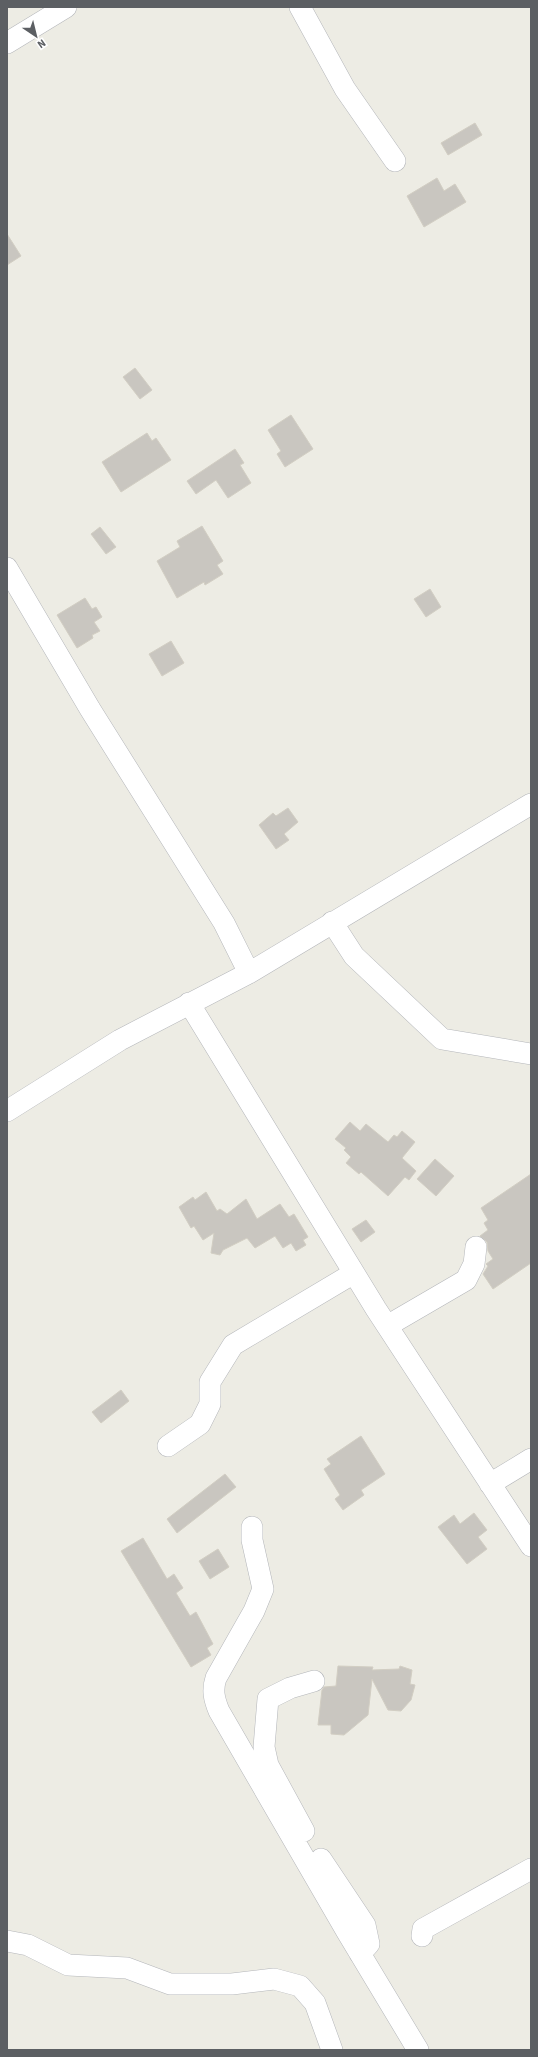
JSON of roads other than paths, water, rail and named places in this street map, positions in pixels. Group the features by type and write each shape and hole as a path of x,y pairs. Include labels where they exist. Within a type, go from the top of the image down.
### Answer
{"street":[{"path":"7,43 66,7"},
{"path":"300,7 345,89 395,161"},
{"path":"7,568 90,709 224,923 249,973"},
{"path":"7,1111 120,1040 249,973 531,804"},
{"path":"332,922 354,956 442,1039 531,1054"},
{"path":"189,1003 387,1326 531,1546"},
{"path":"387,1326 466,1280 474,1264 476,1247"},
{"path":"168,1446 200,1424 210,1404 210,1382 234,1345 354,1273"},
{"path":"490,1484 531,1459"},
{"path":"252,1527 252,1540 263,1589 254,1611 216,1678 214,1694 219,1711 360,1954 418,2050"},
{"path":"314,1681 290,1688 268,1699 264,1747 268,1765 307,1836 335,1883 365,1925 369,1944 360,1954"},
{"path":"422,1936 423,1929 531,1869"},
{"path":"7,1941 28,1945 68,1965 127,1968 170,1984 232,1984 274,1979 300,1986 315,2003 332,2050"}]}
